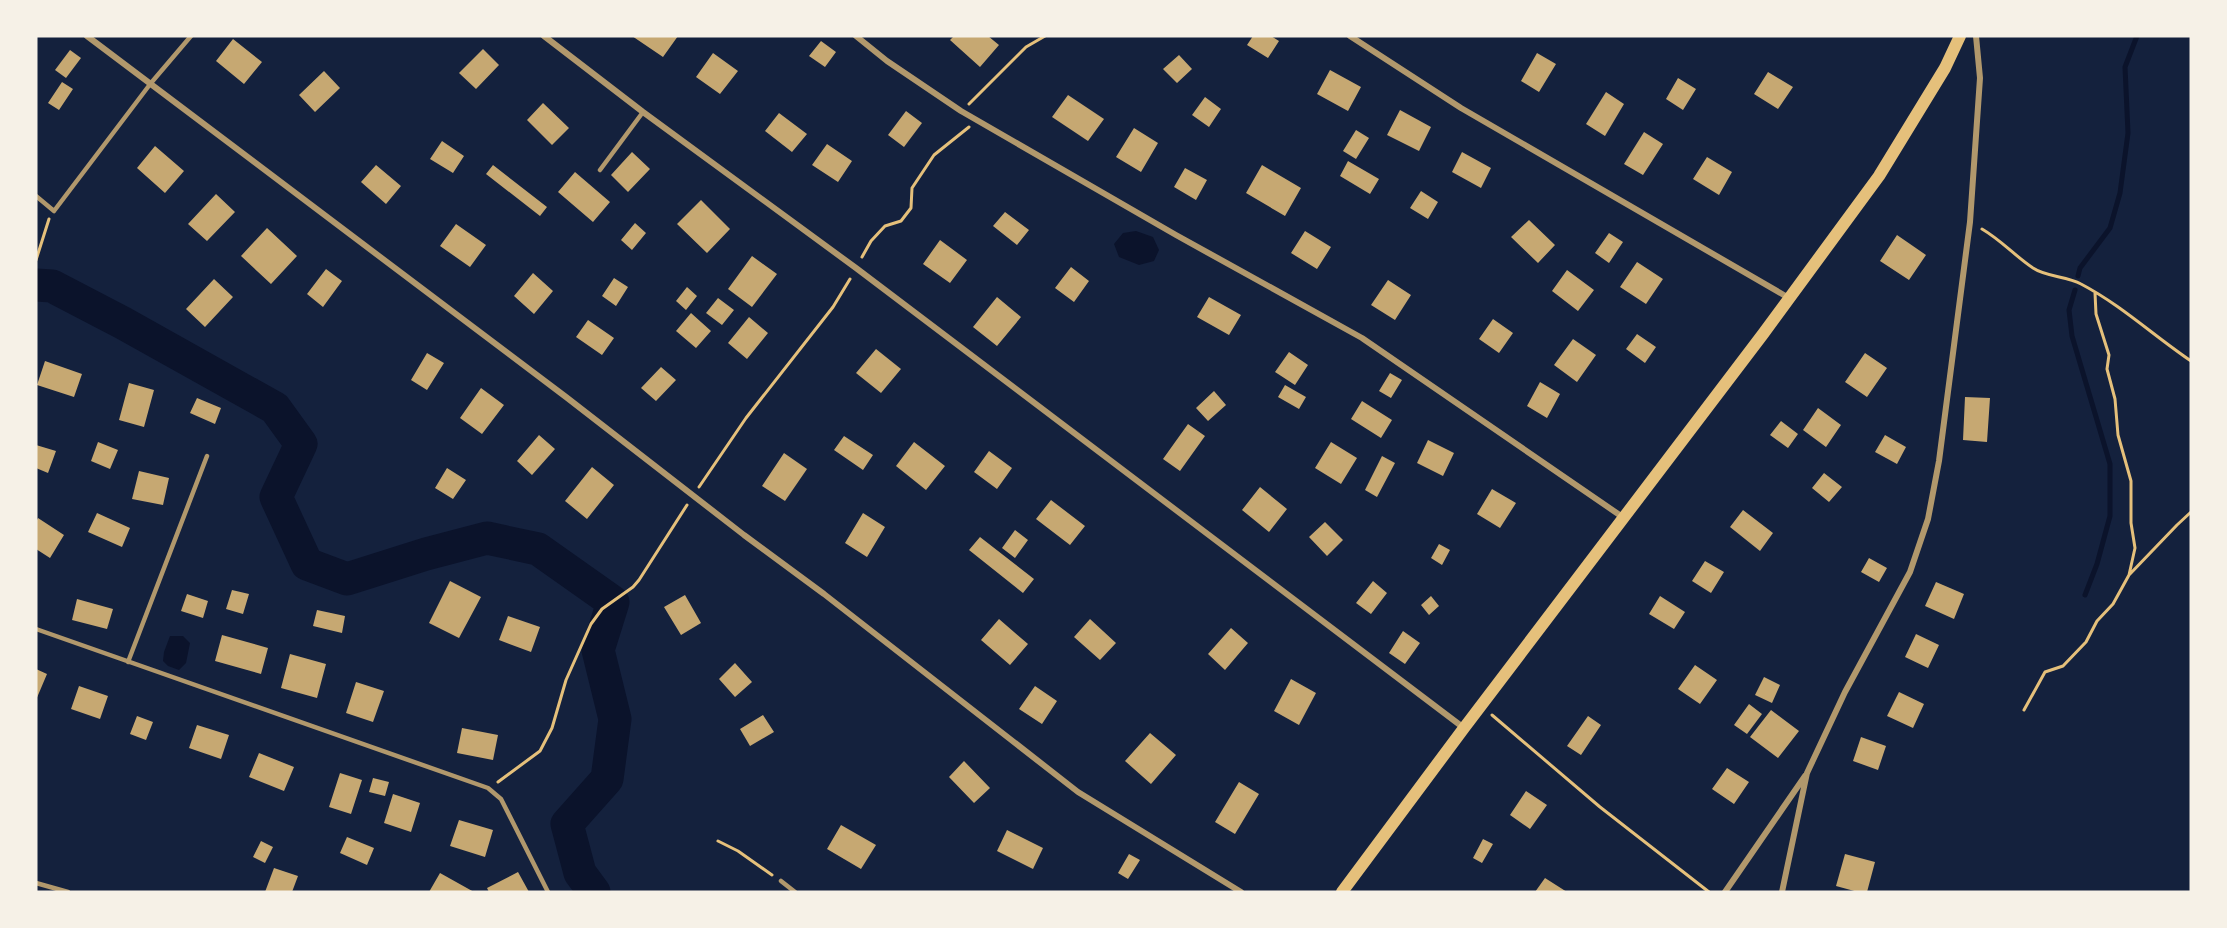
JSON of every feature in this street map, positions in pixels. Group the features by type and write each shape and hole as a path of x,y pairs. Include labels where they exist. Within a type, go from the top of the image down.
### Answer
{"main road":[{"path":"1342,892 1879,176 1940,77 1960,36"}],"street":[{"path":"87,36 566,397 1078,792 1241,892"},
{"path":"544,36 643,112 856,268 1464,728"},
{"path":"856,36 887,61 961,111 1176,236 1362,338 1624,518"},
{"path":"1350,36 1461,108 1789,298"},
{"path":"1725,892 1807,773 1845,692 1910,572 1928,519 1939,461 1970,222 1980,78 1976,36"},
{"path":"1782,892 1807,773"}],"lane":[{"path":"36,196 54,211 151,84 191,36"},
{"path":"600,170 643,112"},
{"path":"128,662 207,456"},
{"path":"36,629 488,788 501,799 548,892"},
{"path":"781,881 795,892"},
{"path":"36,883 68,892"}],"path":[{"path":"961,111 1026,47 1045,36"},
{"path":"488,788 507,778 540,750 552,728 566,680 591,624 602,609 633,587 746,418 833,307 871,241 885,226 901,221 911,208 912,188 934,155 977,120"},
{"path":"36,260 54,211"},
{"path":"1970,222 1999,239 2035,270 2072,279 2095,293 2191,361"},
{"path":"2095,293 2096,314 2109,355 2107,369 2115,399 2118,435 2132,481 2131,523 2135,548 2129,575"},
{"path":"2024,710 2045,672 2063,666 2086,642 2097,621 2113,604 2129,575 2191,512"},
{"path":"1481,706 1600,807 1709,892"},
{"path":"718,841 738,851 781,881"}],"water":[{"path":"1136,231 1153,237 1159,250 1154,261 1139,265 1119,257 1114,244 1123,233"},
{"path":"170,636 183,636 190,643 186,663 179,670 168,666 163,661"}],"building":[{"path":"632,36 678,36 663,57"},
{"path":"954,36 988,36 999,45 980,67 950,40"},
{"path":"1253,36 1271,36 1279,41 1268,58 1247,45"},
{"path":"233,39 262,62 244,84 216,61"},
{"path":"821,41 836,52 825,67 809,56"},
{"path":"483,49 499,65 476,89 459,73"},
{"path":"70,50 81,58 66,78 55,70"},
{"path":"713,53 738,71 720,94 696,77"},
{"path":"1537,53 1556,64 1539,92 1521,81"},
{"path":"1179,55 1192,69 1177,83 1163,69"},
{"path":"1330,70 1361,87 1348,111 1317,94"},
{"path":"324,71 340,88 315,112 299,95"},
{"path":"1768,72 1793,87 1778,109 1754,94"},
{"path":"1678,78 1696,89 1683,110 1666,99"},
{"path":"62,82 73,89 59,110 48,103"},
{"path":"1606,92 1624,104 1605,136 1586,124"},
{"path":"1068,95 1104,119 1088,141 1052,117"},
{"path":"1205,97 1221,109 1209,127 1192,115"},
{"path":"543,103 569,128 552,145 527,120"},
{"path":"1400,110 1431,127 1419,151 1387,135"},
{"path":"906,111 922,123 904,147 888,135"},
{"path":"779,113 807,134 792,152 765,131"},
{"path":"1134,128 1158,143 1141,172 1116,157"},
{"path":"1356,130 1369,138 1356,159 1343,151"},
{"path":"1644,132 1663,144 1643,175 1624,164"},
{"path":"442,141 464,156 453,173 430,159"},
{"path":"827,144 852,161 838,182 812,165"},
{"path":"155,146 184,171 165,193 137,168"},
{"path":"632,152 650,169 628,192 611,175"},
{"path":"1462,152 1491,168 1481,188 1452,172"},
{"path":"1707,157 1732,172 1719,195 1693,179"},
{"path":"1348,161 1379,179 1370,194 1340,176"},
{"path":"376,165 401,186 386,204 361,182"},
{"path":"493,165 547,207 540,216 486,174"},
{"path":"1262,165 1301,188 1285,216 1246,193"},
{"path":"1185,168 1207,180 1196,200 1174,187"},
{"path":"575,172 610,202 593,222 558,192"},
{"path":"1421,191 1438,202 1428,219 1410,208"},
{"path":"216,194 235,212 207,241 188,224"},
{"path":"701,200 730,229 707,253 677,224"},
{"path":"1005,212 1029,230 1017,245 993,226"},
{"path":"1529,220 1555,245 1538,263 1511,237"},
{"path":"635,223 646,233 632,250 621,240"},
{"path":"456,224 486,245 470,267 440,246"},
{"path":"267,228 297,256 271,284 241,256"},
{"path":"1305,231 1331,247 1317,269 1291,253"},
{"path":"1609,233 1623,242 1609,263 1595,253"},
{"path":"1897,235 1926,255 1909,280 1880,261"},
{"path":"940,240 967,260 950,283 923,264"},
{"path":"752,256 777,274 752,307 728,289"},
{"path":"1637,262 1663,279 1646,304 1620,287"},
{"path":"1071,267 1089,281 1074,302 1055,288"},
{"path":"326,269 342,281 323,307 307,294"},
{"path":"1567,270 1594,290 1578,311 1552,291"},
{"path":"533,273 553,291 534,314 514,296"},
{"path":"614,278 628,287 616,306 602,296"},
{"path":"214,279 233,297 205,327 186,309"},
{"path":"1388,280 1411,295 1395,320 1371,305"},
{"path":"687,287 697,296 686,310 676,301"},
{"path":"997,297 1021,317 997,346 973,327"},
{"path":"1209,297 1241,315 1229,335 1197,317"},
{"path":"718,298 734,310 722,325 706,313"},
{"path":"691,313 711,331 696,348 676,331"},
{"path":"749,317 768,333 747,359 728,343"},
{"path":"1493,319 1513,333 1499,353 1479,339"},
{"path":"588,320 614,338 602,355 576,337"},
{"path":"1637,334 1656,347 1645,363 1626,349"},
{"path":"1573,339 1596,355 1577,382 1554,365"},
{"path":"876,349 901,369 881,393 856,373"},
{"path":"1289,352 1308,365 1295,385 1275,372"},
{"path":"427,353 444,363 427,390 411,380"},
{"path":"1865,353 1887,368 1867,397 1845,382"},
{"path":"45,361 82,374 74,397 37,385"},
{"path":"661,367 676,380 656,401 641,388"},
{"path":"1390,373 1402,380 1391,398 1379,391"},
{"path":"1540,382 1560,394 1547,418 1527,406"},
{"path":"129,383 154,390 144,427 119,420"},
{"path":"1285,385 1306,397 1299,409 1278,397"},
{"path":"481,388 504,405 482,434 460,418"},
{"path":"1214,391 1226,405 1208,421 1196,408"},
{"path":"1965,397 1990,398 1987,442 1963,440"},
{"path":"197,398 221,408 215,424 190,413"},
{"path":"1362,401 1392,420 1381,438 1351,419"},
{"path":"1818,408 1841,425 1826,447 1803,430"},
{"path":"1781,421 1798,434 1788,448 1770,435"},
{"path":"1188,424 1205,436 1180,471 1163,459"},
{"path":"539,435 555,449 532,475 517,461"},
{"path":"1885,435 1906,447 1897,464 1875,452"},
{"path":"844,436 873,455 863,470 834,450"},
{"path":"1428,440 1454,453 1443,476 1417,463"},
{"path":"98,442 118,450 110,469 91,461"},
{"path":"914,442 945,466 926,490 896,466"},
{"path":"1331,442 1357,458 1341,484 1315,468"},
{"path":"36,445 56,451 48,473 36,468"},
{"path":"989,451 1012,468 997,489 974,472"},
{"path":"784,453 807,469 785,501 762,486"},
{"path":"1382,456 1395,463 1377,497 1365,490"},
{"path":"592,467 614,485 587,519 565,501"},
{"path":"447,468 466,480 453,499 435,488"},
{"path":"139,471 169,478 163,505 132,499"},
{"path":"1824,473 1842,487 1829,502 1812,488"},
{"path":"1260,487 1287,509 1269,532 1242,510"},
{"path":"1492,489 1516,503 1500,528 1477,514"},
{"path":"1051,500 1085,526 1070,545 1036,519"},
{"path":"1743,510 1773,533 1760,551 1730,527"},
{"path":"97,513 130,528 122,547 88,532"},
{"path":"863,513 885,527 867,557 845,543"},
{"path":"38,518 64,535 50,558 36,549"},
{"path":"1325,522 1343,540 1327,556 1309,537"},
{"path":"1015,530 1028,540 1015,558 1002,548"},
{"path":"980,537 1034,579 1023,593 969,550"},
{"path":"1439,544 1450,550 1442,565 1431,558"},
{"path":"1869,558 1887,568 1879,582 1861,572"},
{"path":"1705,561 1724,572 1711,593 1692,581"},
{"path":"450,581 481,597 459,638 429,623"},
{"path":"1373,581 1387,593 1371,614 1356,603"},
{"path":"1936,582 1964,594 1954,619 1925,606"},
{"path":"232,590 249,594 243,614 226,609"},
{"path":"187,594 208,601 203,618 181,611"},
{"path":"685,595 701,623 681,635 664,607"},
{"path":"1431,596 1439,606 1429,615 1421,605"},
{"path":"1660,596 1685,612 1674,629 1649,614"},
{"path":"77,599 113,609 107,629 72,620"},
{"path":"317,610 345,616 342,633 313,626"},
{"path":"508,616 540,627 531,652 499,640"},
{"path":"999,619 1028,644 1010,665 981,640"},
{"path":"1090,619 1116,643 1100,660 1074,637"},
{"path":"1231,628 1248,643 1225,670 1208,654"},
{"path":"1403,631 1420,643 1405,664 1389,653"},
{"path":"1916,634 1939,645 1928,668 1905,657"},
{"path":"222,635 268,648 261,674 215,661"},
{"path":"290,654 326,664 317,698 281,688"},
{"path":"735,663 752,682 735,697 719,679"},
{"path":"1695,665 1717,680 1700,704 1678,689"},
{"path":"36,669 47,674 36,700"},
{"path":"1764,677 1780,685 1772,703 1755,695"},
{"path":"1291,679 1316,693 1299,725 1274,711"},
{"path":"356,682 384,691 373,722 346,713"},
{"path":"79,686 108,696 100,719 71,709"},
{"path":"1035,686 1057,701 1042,724 1019,709"},
{"path":"1899,692 1924,704 1913,728 1887,716"},
{"path":"1749,704 1762,714 1747,734 1734,725"},
{"path":"1771,710 1799,731 1778,758 1750,737"},
{"path":"763,715 774,732 750,746 740,729"},
{"path":"137,716 153,722 146,740 130,734"},
{"path":"1588,716 1601,725 1581,755 1567,746"},
{"path":"197,725 229,735 221,759 189,748"},
{"path":"462,728 498,735 493,760 457,753"},
{"path":"1150,733 1176,755 1151,784 1125,761"},
{"path":"1861,737 1886,746 1878,770 1853,761"},
{"path":"259,753 294,767 284,791 249,777"},
{"path":"964,761 990,788 974,803 949,777"},
{"path":"1727,768 1749,782 1734,804 1712,789"},
{"path":"340,773 362,780 351,814 329,807"},
{"path":"373,778 389,782 385,796 369,792"},
{"path":"1239,782 1259,794 1235,834 1215,822"},
{"path":"1526,791 1547,805 1530,829 1510,815"},
{"path":"393,794 420,803 411,832 384,823"},
{"path":"459,820 493,830 485,857 450,846"},
{"path":"841,825 876,845 861,869 827,849"},
{"path":"1007,830 1043,848 1033,869 997,851"},
{"path":"347,837 374,848 367,865 340,853"},
{"path":"1483,839 1493,844 1482,863 1473,858"},
{"path":"261,841 273,847 265,863 253,857"},
{"path":"1129,854 1140,860 1128,879 1118,873"},
{"path":"1845,854 1875,862 1867,892 1836,886"},
{"path":"274,868 298,876 292,892 265,892"},
{"path":"518,872 529,892 489,892 487,888"},
{"path":"440,873 474,892 429,892"},
{"path":"1545,878 1567,892 1535,892"}],"waterway":[{"path":"2078,276 2080,268 2110,228 2120,193 2128,133 2125,67 2137,36"},
{"path":"36,285 52,286 275,408 301,444 276,497 307,564 347,579 487,538 538,549 613,602 598,650 615,719 607,779 567,824 580,873 594,892"},
{"path":"2075,290 2069,310 2072,336 2110,464 2110,516 2097,564 2085,595"}]}
